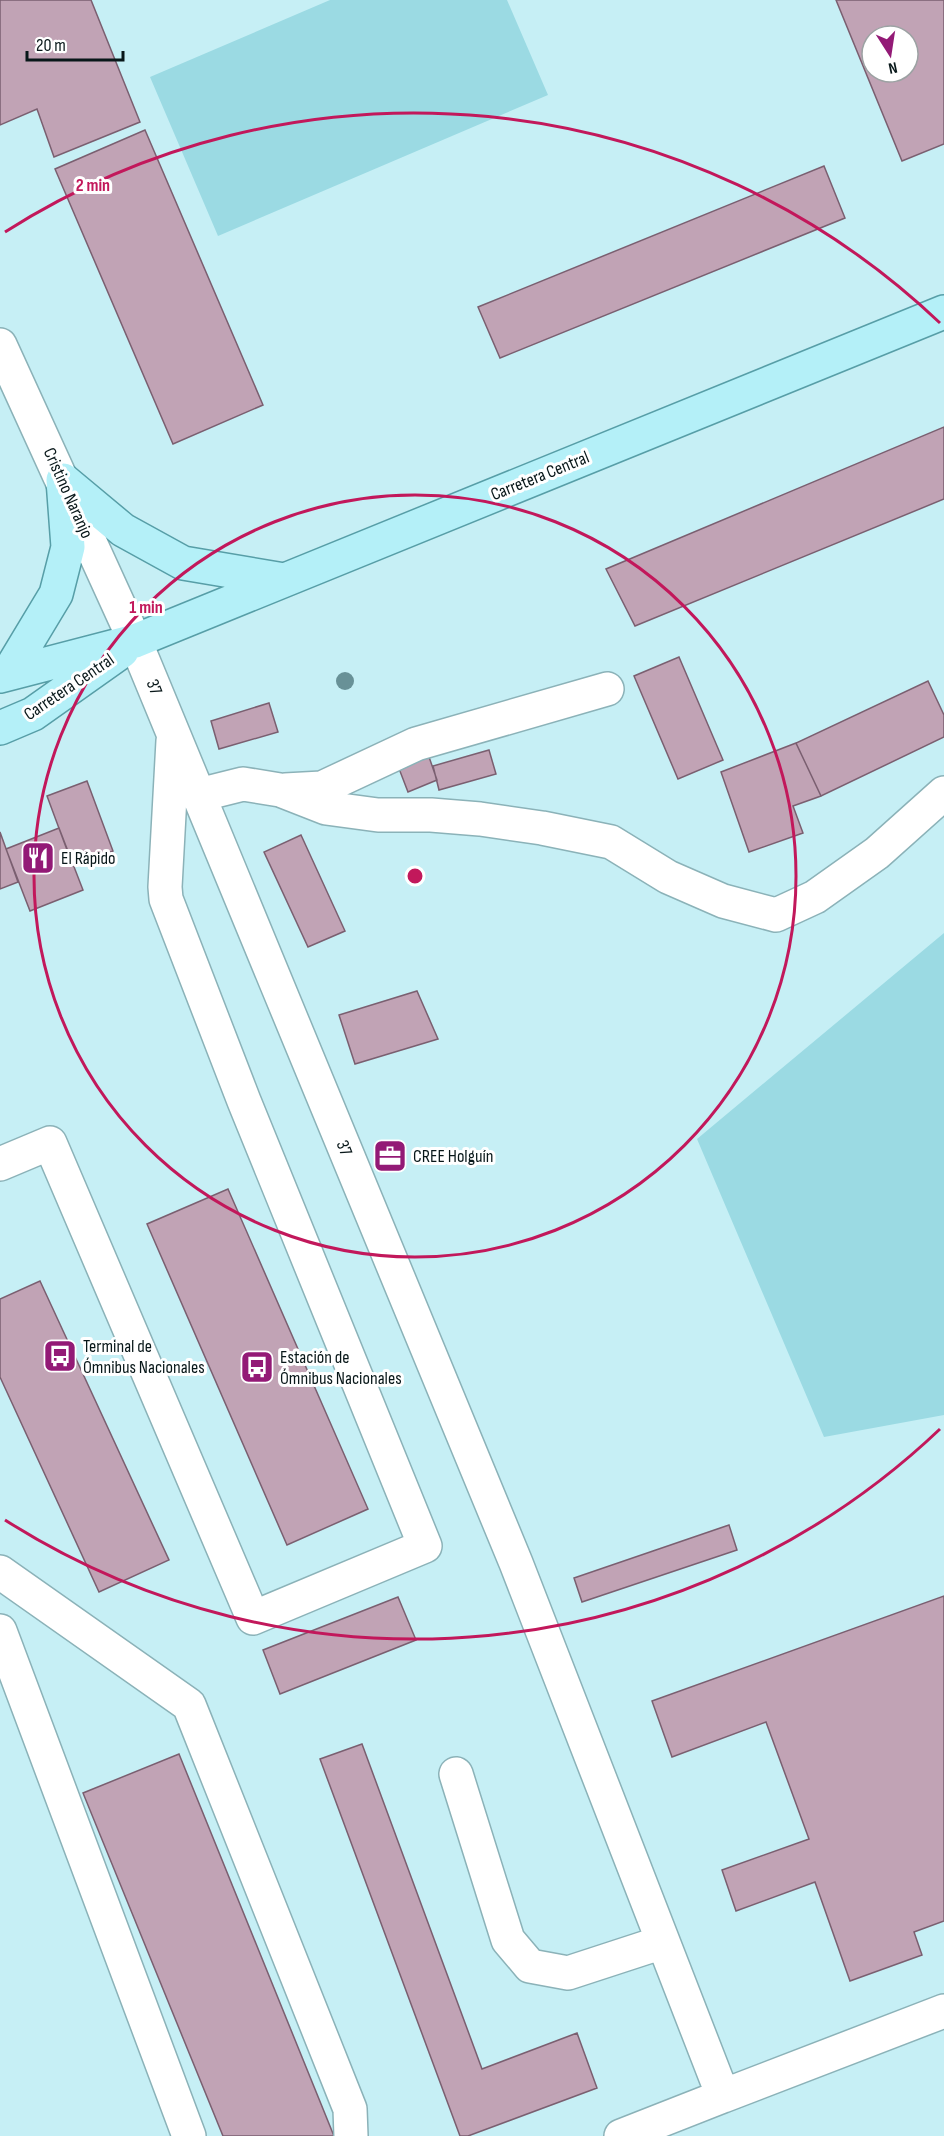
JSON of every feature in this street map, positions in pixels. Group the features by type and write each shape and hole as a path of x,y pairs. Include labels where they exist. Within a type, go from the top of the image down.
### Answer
{"main road":[{"name":"Carretera Central","path":"4,674 135,641 944,312"},
{"path":"63,480 123,530 183,563 284,580"},
{"path":"4,674 56,594 68,546 63,480"},
{"name":"Carretera Central","path":"0,729 33,714 135,641"}],"street":[{"name":"Cristino Naranjo","path":"0,345 135,641"},
{"name":"37","path":"135,641 516,1563 723,2096"},
{"path":"199,795 243,784 280,790 322,788 416,744 607,689"},
{"name":"37","path":"0,1164 50,1143 253,1618 425,1546 244,1101 166,899 173,733"},
{"path":"280,790 326,808 378,815 431,814 480,819 542,828 611,842 668,877 723,901 776,915 815,897 878,853 944,793"},
{"path":"0,1572 189,1705 350,2109 351,2136"},
{"path":"0,1631 189,2136"},
{"path":"456,1774 508,1940 530,1966 568,1973 663,1942"},
{"path":"621,2136 944,2011"}],"shaded area":[{"path":"330,0 507,0 548,95 218,236 150,77"},
{"path":"944,933 944,1415 824,1437 697,1139"}],"building":[{"path":"0,0 91,0 140,122 54,157 37,109 0,125"},
{"path":"836,0 944,0 944,144 902,161 870,84 920,84 920,24 860,24 860,59"},
{"path":"145,130 263,405 173,444 55,169"},
{"path":"824,166 845,218 500,358 478,307"},
{"path":"944,427 944,499 635,626 606,569"},
{"path":"679,657 723,760 678,779 634,676"},
{"path":"928,681 944,715 944,737 821,796 796,743"},
{"path":"269,703 278,732 219,749 211,721"},
{"path":"796,743 821,796 793,806 803,833 749,852 721,772"},
{"path":"489,750 496,774 439,790 433,766"},
{"path":"428,754 437,780 408,792 398,766"},
{"path":"87,781 113,851 73,866 47,796"},
{"path":"59,828 83,890 30,911 6,849"},
{"path":"0,832 18,882 0,889"},
{"path":"301,835 345,931 308,947 264,852"},
{"path":"417,991 438,1039 355,1064 339,1015"},
{"name":"Estación de Ómnibus Nacionales","path":"228,1189 368,1509 287,1545 147,1224"},
{"path":"40,1281 169,1560 99,1592 0,1377 0,1299"},
{"path":"729,1525 737,1550 582,1602 574,1578"},
{"path":"944,1596 944,1921 914,1932 922,1955 850,1981 815,1882 736,1911 722,1870 809,1839 766,1722 672,1757 652,1701"},
{"path":"398,1597 416,1640 280,1694 263,1650"},
{"path":"362,1744 482,2069 577,2033 597,2088 468,2136 460,2136 320,1759"},
{"path":"179,1754 334,2136 223,2136 83,1793"}],"place":[{"name":"El Rápido","path":"38,858"},
{"name":"CREE Holguín","path":"390,1156"},
{"name":"Terminal de Ómnibus Nacionales","path":"60,1356"},
{"name":"Estación de Ómnibus Nacionales","path":"257,1367"}]}
